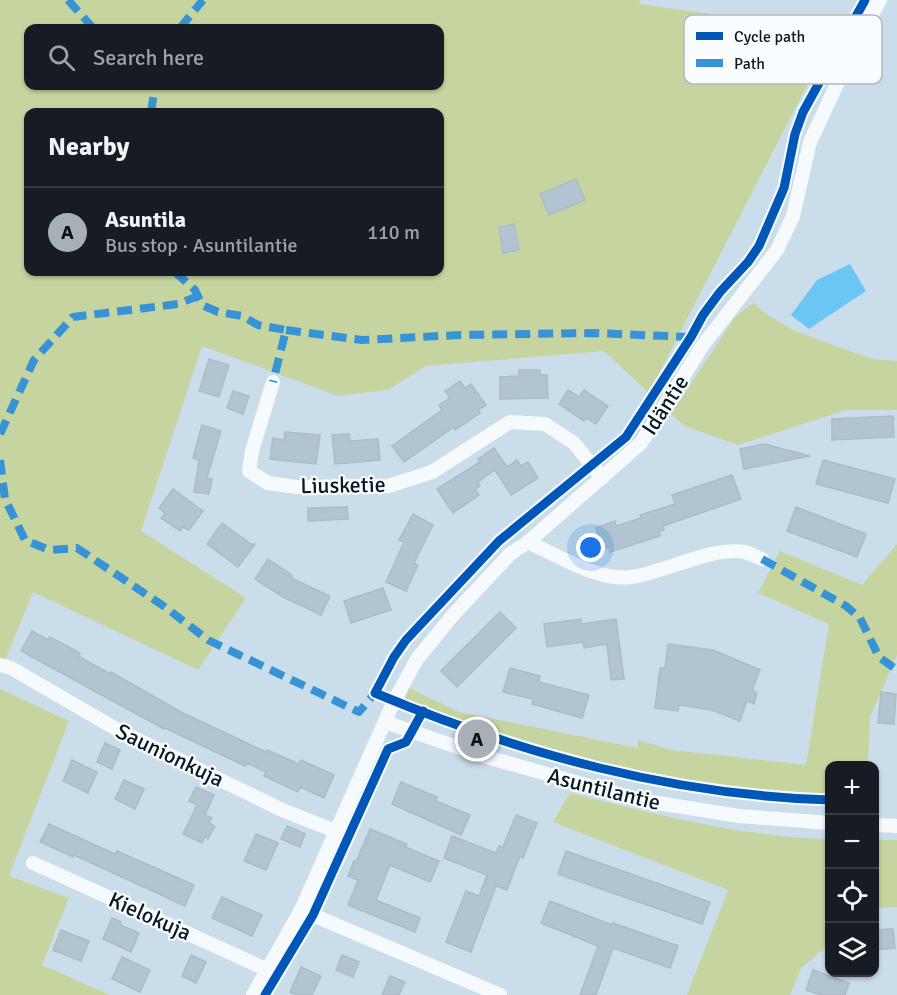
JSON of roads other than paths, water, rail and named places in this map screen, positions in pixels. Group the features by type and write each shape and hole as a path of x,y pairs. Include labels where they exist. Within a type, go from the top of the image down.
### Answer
{"street":[{"name":"Idäntie","path":"872,15 880,0"},
{"name":"Idäntie","path":"253,995 301,909 385,722 417,659 453,615 510,554 528,542 641,443 703,345 777,250 793,216 810,142 837,84"},
{"name":"Liusketie","path":"273,382 252,451 249,471 268,483 296,487 388,486 432,472 510,422 545,424 574,443 602,478"},
{"path":"528,542 594,572 631,578 728,551 745,552 762,559"},
{"name":"Saunionkuja","path":"6,666 118,730 280,809 335,831"},
{"name":"Asuntilantie","path":"385,722 483,756 639,800 739,816 825,824"},
{"path":"879,825 897,826"},
{"name":"Kielokuja","path":"33,863 268,970"},
{"path":"301,909 500,995"}],"water":[{"path":"850,264 866,291 809,329 791,315 817,280"}],"place":[{"name":"Asuntila","path":"477,739"}]}
